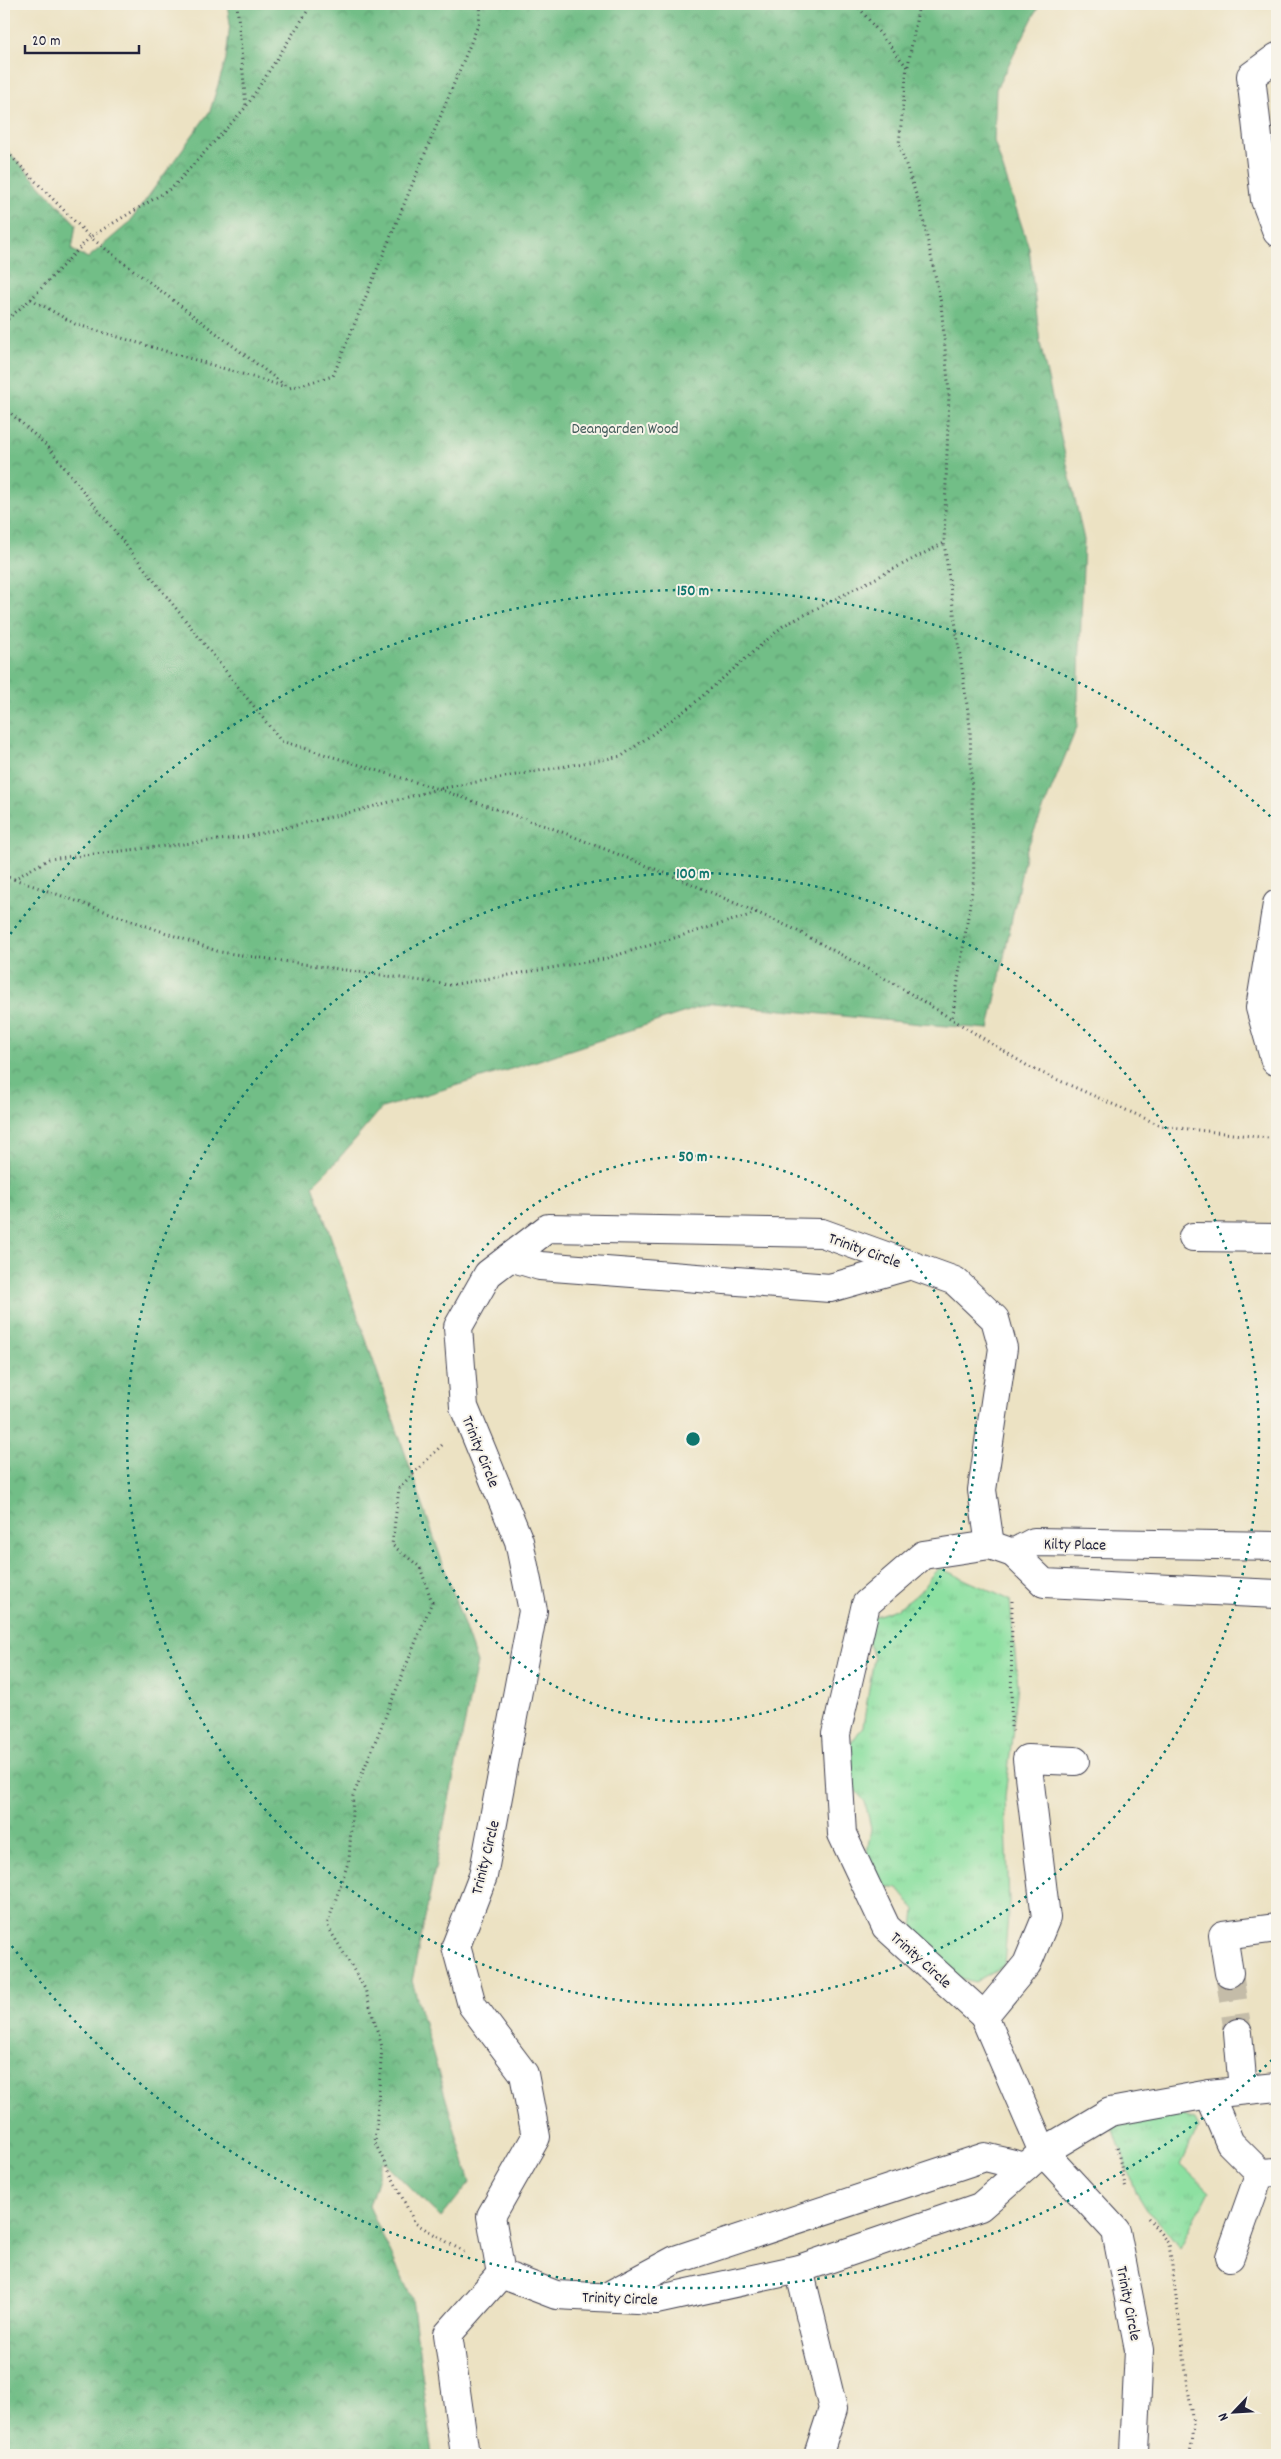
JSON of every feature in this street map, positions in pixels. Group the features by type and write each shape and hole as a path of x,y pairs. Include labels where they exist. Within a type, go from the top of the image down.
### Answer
{"street":[{"path":"1277,57 1251,76 1265,200 1277,232"},
{"path":"1277,904 1260,1008 1275,1061 1277,1061"},
{"name":"Trinity Circle","path":"1001,1549 982,1490 1004,1348 995,1319 955,1281 822,1233 548,1228 488,1274 458,1327 464,1408 519,1540 533,1611 482,1876 456,1946 472,2005 524,2074 536,2138 491,2216 501,2274 556,2295 656,2300 799,2268 980,2207 1035,2160 1110,2112 1209,2094 1277,2087"},
{"path":"1193,1237 1277,1238"},
{"path":"510,1257 540,1266 830,1288 911,1265"},
{"name":"Kilty Place","path":"866,1604 924,1555 1001,1549 1034,1542 1277,1546"},
{"path":"1001,1549 1044,1583 1277,1594"},
{"name":"Trinity Circle","path":"866,1604 836,1734 842,1834 886,1927 984,2016 1035,2160 1116,2231 1138,2350 1134,2452"},
{"path":"984,2016 1027,1964 1046,1918 1027,1758 1075,1761"},
{"path":"1229,1973 1223,1935 1277,1928"},
{"path":"1238,2033 1243,2090"},
{"path":"1209,2094 1230,2143 1269,2173 1230,2257"},
{"path":"606,2297 675,2260 985,2157 1035,2160"},
{"path":"799,2268 833,2409 818,2455"},
{"path":"464,2455 448,2334 501,2274"}],"path":[{"path":"237,4 246,107"},
{"path":"4,322 31,299 90,237 172,188 246,107 312,4"},
{"path":"31,299 75,324 289,388 333,376 479,23 481,4"},
{"path":"856,4 908,67"},
{"path":"919,4 908,67 899,144 922,208 942,303 949,393 944,543 970,726 974,878 952,1019"},
{"path":"4,149 90,237 289,388"},
{"path":"4,407 49,448 281,741 438,789 557,830 758,913 792,928 895,984 1031,1068 1162,1126 1277,1139"},
{"path":"14,879 49,859 246,837 438,789 622,756 691,706 783,626 944,543"},
{"path":"4,876 220,952 450,984 604,959 758,913"},
{"path":"464,1408 441,1446 398,1488 392,1545 420,1567 432,1602 353,1796 349,1860 327,1926 365,1989 382,2047 375,2143 415,2223 501,2274"},
{"path":"1001,1549 1010,1727 1027,1758"}],"green space":[{"name":"Deangarden Wood","path":"227,4 1040,4 996,89 994,141 1029,248 1040,343 1084,540 1077,727 1026,851 989,1029 713,1003 524,1065 382,1108 334,1164 313,1185 477,1663 412,1981 470,2182 441,2218 383,2161 369,2206 412,2299 433,2455 4,2455 4,147 76,224 72,250 88,258 129,223 210,111 226,59 230,23"},
{"path":"940,1568 1010,1600 1018,1685 1005,1797 1009,1902 1004,1965 975,1982 959,1978 913,1927 915,1910 898,1889 883,1886 866,1859 871,1828 865,1802 847,1780 845,1752 863,1726 874,1658 868,1641 872,1617 891,1611 909,1601"},
{"path":"1147,2114 1178,2114 1194,2120 1198,2128 1181,2165 1209,2191 1180,2248 1164,2227 1146,2210 1135,2192 1113,2127"}],"tunnel":[{"path":"1229,1973 1238,2033"}]}
